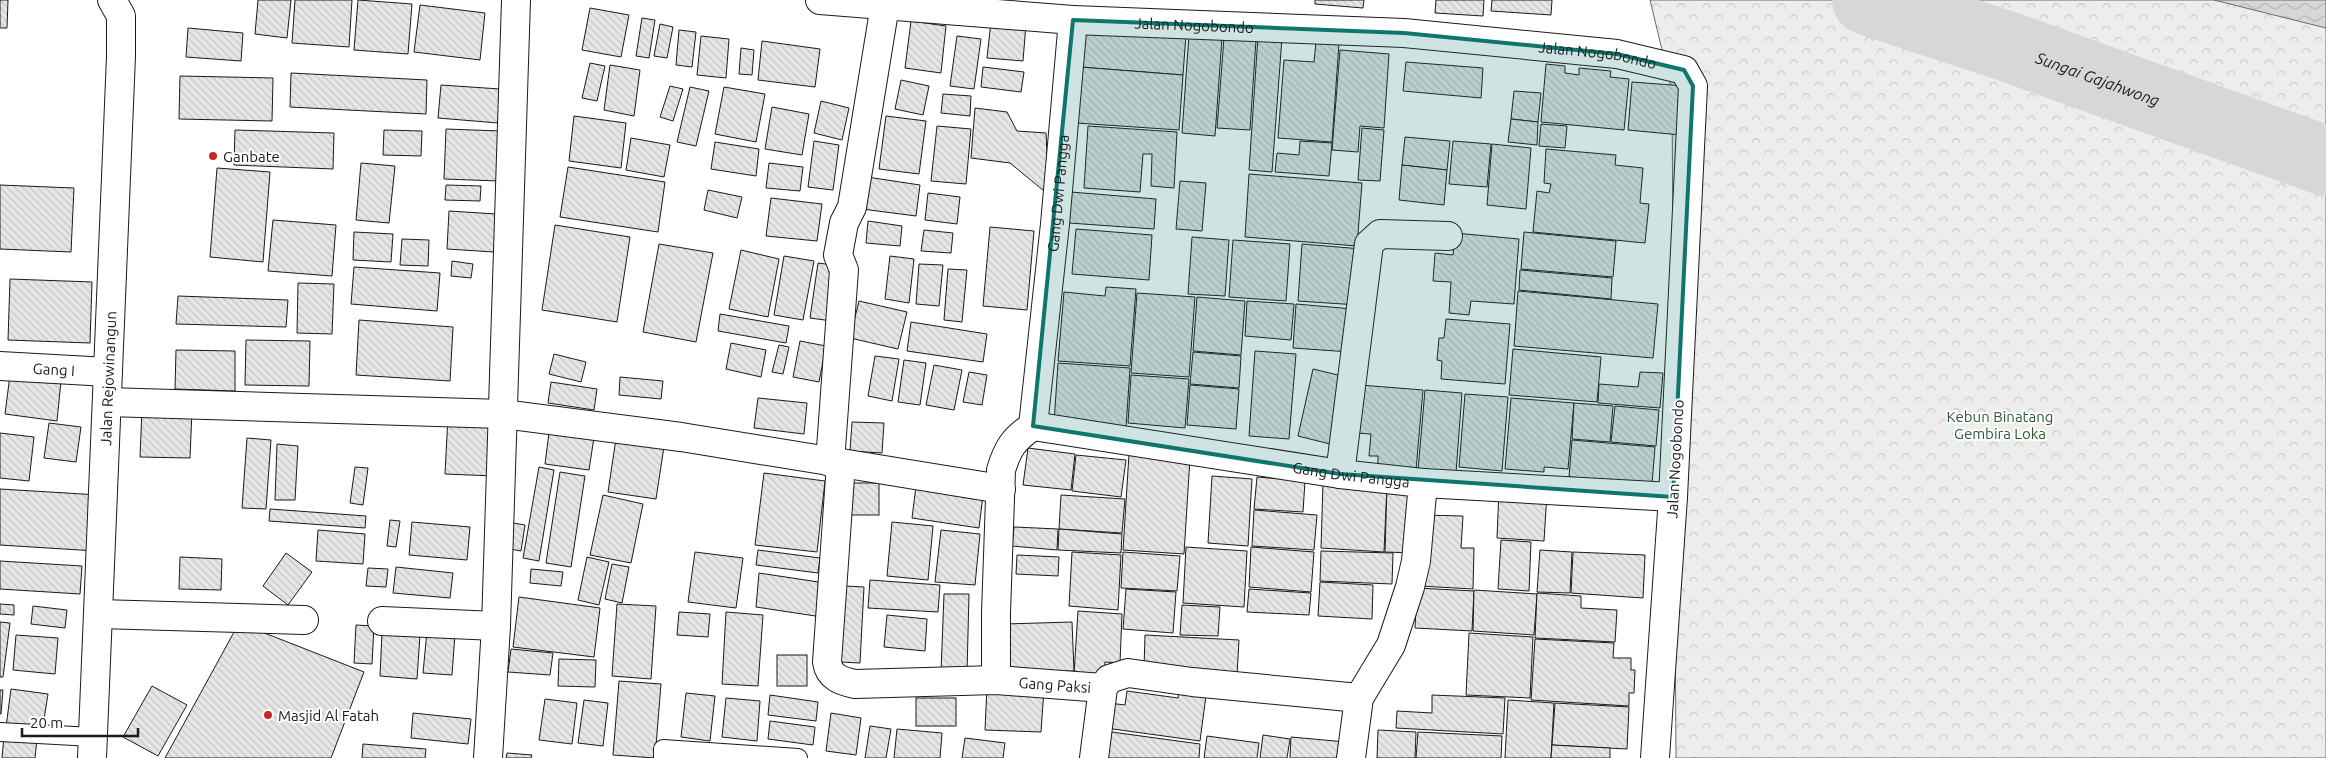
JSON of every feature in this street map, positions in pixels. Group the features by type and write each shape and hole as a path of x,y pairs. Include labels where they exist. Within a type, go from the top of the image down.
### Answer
{"street":[{"name":"Jalan Rejowinangun","path":"93,748 121,56 121,16 112,0"},
{"path":"488,758 496,626 516,0"},
{"name":"Jalan Nogobondo","path":"820,0 885,5 978,6 1073,20 1404,33 1617,54 1684,70 1693,86 1673,497 1655,758"},
{"path":"836,462 844,270 838,255 844,223 852,208 885,5"},
{"name":"Gang Dwi Pangga","path":"1073,20 1055,224 1033,426 1340,474 1423,483 1416,561 1410,587 1391,645 1359,698"},
{"path":"1340,474 1370,244 1380,234 1448,236"},
{"name":"Gang I","path":"0,366 108,372"},
{"path":"107,402 503,414 681,437 1001,489"},
{"path":"996,680 996,613 1001,470 1006,454 1016,438 1033,426"},
{"name":"Gang Paksi","path":"836,462 827,662 829,672 845,682 855,684 996,680 1103,688 1094,758"},
{"path":"1423,483 1673,497"},
{"path":"99,614 304,620"},
{"path":"382,621 496,626"},
{"path":"1103,688 1109,679 1128,673 1210,684 1359,698 1351,758"}],"lane":[{"path":"0,732 93,748"},
{"path":"663,758 663,749 798,758"}],"highlighted area":[{"path":"1073,20 1404,33 1617,54 1684,70 1693,86 1673,497 1340,474 1033,426"}],"green space":[{"name":"Kebun Binatang Gembira Loka","path":"1650,0 2326,0 2326,758 1676,758 1672,91"}],"water":[{"path":"2214,0 2326,0 2326,28"}],"building":[{"path":"0,0 8,0 7,28 0,28"},
{"path":"258,0 291,0 287,38 255,34"},
{"path":"295,0 352,0 349,47 292,43"},
{"path":"358,0 412,4 408,54 354,50"},
{"path":"1315,0 1364,0 1363,8 1315,4"},
{"path":"1436,0 1484,0 1483,16 1435,13"},
{"path":"1492,0 1552,0 1551,15 1491,11"},
{"path":"420,5 485,13 480,60 414,52"},
{"path":"590,8 629,15 621,57 582,50"},
{"path":"642,18 655,20 649,58 636,56"},
{"path":"911,21 946,26 941,73 905,68"},
{"path":"991,21 1026,24 1023,61 987,58"},
{"path":"660,24 673,27 667,58 654,56"},
{"path":"1083,27 1186,34 1183,75 1080,67"},
{"path":"188,28 243,33 241,61 186,57"},
{"path":"679,30 696,32 692,67 676,65"},
{"path":"1189,35 1222,38 1215,136 1182,133"},
{"path":"701,36 729,39 726,78 697,75"},
{"path":"957,36 981,39 974,89 950,86"},
{"path":"1258,36 1282,38 1272,172 1249,170"},
{"path":"1224,38 1256,40 1250,130 1217,128"},
{"path":"762,41 820,49 815,87 758,80"},
{"path":"1316,42 1339,43 1332,142 1278,138 1284,60 1314,62"},
{"path":"741,48 754,50 752,75 739,74"},
{"path":"1340,50 1389,54 1384,128 1360,126 1358,152 1332,150"},
{"path":"1406,62 1483,68 1481,98 1403,91"},
{"path":"590,63 605,66 597,101 582,98"},
{"path":"1546,64 1565,66 1565,73 1579,75 1579,68 1611,71 1610,77 1629,79 1624,130 1541,122"},
{"path":"610,65 640,70 634,116 604,110"},
{"path":"983,67 1024,72 1021,92 981,87"},
{"path":"1080,67 1183,75 1179,130 1076,123"},
{"path":"291,73 427,80 426,114 290,107"},
{"path":"180,76 273,78 272,121 179,119"},
{"path":"901,80 929,86 923,115 895,109"},
{"path":"1632,82 1685,86 1681,135 1628,130"},
{"path":"441,85 500,89 498,123 438,118"},
{"path":"670,86 683,89 673,121 660,117"},
{"path":"690,87 709,91 696,146 677,142"},
{"path":"724,87 765,94 756,142 715,134"},
{"path":"1514,91 1541,93 1538,122 1511,119"},
{"path":"943,94 971,96 970,116 941,113"},
{"path":"821,101 849,108 842,140 814,133"},
{"path":"772,107 809,114 802,155 765,149"},
{"path":"975,108 1007,112 1017,131 1046,133 1049,195 1010,163 971,158"},
{"path":"574,116 626,123 621,168 569,161"},
{"path":"886,116 926,121 919,174 879,169"},
{"path":"1511,119 1538,122 1537,145 1508,142"},
{"path":"1541,124 1567,126 1565,148 1539,146"},
{"path":"937,126 971,129 966,184 931,181"},
{"path":"1088,126 1177,132 1174,188 1151,186 1152,154 1143,154 1140,192 1084,188"},
{"path":"1362,128 1384,130 1380,181 1358,180"},
{"path":"446,129 501,131 499,181 444,179"},
{"path":"235,130 334,133 333,169 234,165"},
{"path":"384,130 422,131 421,156 383,155"},
{"path":"1405,137 1450,141 1447,170 1402,165"},
{"path":"631,138 670,145 664,177 626,170"},
{"path":"814,141 839,145 833,190 808,187"},
{"path":"1300,141 1332,143 1329,176 1275,172 1277,153 1299,155"},
{"path":"1453,141 1491,144 1487,187 1449,184"},
{"path":"715,142 759,149 756,176 711,169"},
{"path":"1492,144 1531,148 1526,209 1487,205"},
{"path":"1546,149 1616,155 1615,165 1643,168 1640,203 1649,204 1645,243 1533,232 1537,191 1549,193 1551,184 1544,183"},
{"path":"361,163 395,166 389,223 356,220"},
{"path":"769,163 803,167 800,191 766,188"},
{"path":"1402,165 1447,170 1444,205 1399,200"},
{"path":"568,167 665,182 658,232 560,217"},
{"path":"217,168 270,172 263,262 210,257"},
{"path":"1249,174 1362,183 1357,246 1245,237"},
{"path":"867,177 920,185 916,216 862,209"},
{"path":"1180,181 1206,183 1202,231 1176,229"},
{"path":"0,185 74,188 71,252 0,249"},
{"path":"446,185 481,186 480,201 445,200"},
{"path":"708,190 742,197 737,218 704,210"},
{"path":"1071,192 1156,199 1154,229 1069,223"},
{"path":"928,193 960,197 957,224 925,220"},
{"path":"771,198 822,204 817,241 766,236"},
{"path":"449,211 496,214 494,252 447,249"},
{"path":"273,220 336,225 332,276 268,271"},
{"path":"868,221 902,226 900,246 866,243"},
{"path":"555,225 630,237 617,322 542,310"},
{"path":"990,227 1034,231 1027,310 983,306"},
{"path":"1076,229 1152,235 1149,280 1072,274"},
{"path":"924,230 953,233 951,253 921,251"},
{"path":"354,232 393,234 391,262 353,260"},
{"path":"1524,232 1616,241 1613,277 1521,269"},
{"path":"1455,233 1519,239 1514,304 1471,301 1469,315 1449,313 1451,282 1433,281 1435,253 1453,255"},
{"path":"1192,237 1229,240 1225,296 1188,294"},
{"path":"402,239 429,240 428,266 400,265"},
{"path":"1233,240 1290,244 1286,301 1229,297"},
{"path":"659,244 713,253 696,342 643,332"},
{"path":"1302,244 1362,249 1358,305 1298,301"},
{"path":"741,250 779,259 768,317 729,309"},
{"path":"784,256 814,261 803,320 774,315"},
{"path":"890,256 914,259 909,303 885,299"},
{"path":"452,261 473,264 471,278 451,276"},
{"path":"818,263 840,266 832,321 810,318"},
{"path":"919,264 943,265 939,306 916,304"},
{"path":"354,267 440,273 437,311 351,304"},
{"path":"948,269 967,270 962,322 944,320"},
{"path":"1520,270 1612,278 1611,299 1519,290"},
{"path":"10,279 92,282 90,343 8,340"},
{"path":"298,283 334,284 332,334 297,333"},
{"path":"1106,287 1136,289 1130,366 1058,361 1064,292 1105,296"},
{"path":"1518,291 1658,304 1653,358 1514,346"},
{"path":"1137,293 1195,297 1189,377 1131,373"},
{"path":"178,296 288,300 286,327 176,324"},
{"path":"1197,297 1245,301 1241,355 1193,351"},
{"path":"859,301 907,312 898,349 850,338"},
{"path":"1247,301 1294,304 1291,340 1245,336"},
{"path":"1296,304 1353,309 1350,352 1293,348"},
{"path":"720,314 789,326 786,343 718,331"},
{"path":"1446,319 1510,324 1505,384 1441,379 1442,361 1437,360 1439,338 1444,338"},
{"path":"359,320 453,327 450,381 356,375"},
{"path":"911,322 987,334 983,362 907,351"},
{"path":"246,340 310,341 309,386 245,385"},
{"path":"800,341 826,346 819,382 793,377"},
{"path":"731,343 766,350 761,377 726,369"},
{"path":"779,345 789,347 783,374 772,372"},
{"path":"1513,349 1601,357 1597,402 1509,395"},
{"path":"176,350 235,351 235,391 175,389"},
{"path":"1255,351 1296,354 1289,439 1249,436"},
{"path":"1193,352 1241,356 1239,388 1190,384"},
{"path":"554,354 586,362 581,382 549,374"},
{"path":"875,356 899,359 892,401 868,396"},
{"path":"904,360 926,363 920,405 898,402"},
{"path":"1058,363 1130,368 1126,428 1054,423"},
{"path":"934,365 962,370 954,410 926,405"},
{"path":"1313,369 1346,377 1330,444 1298,436"},
{"path":"969,372 987,375 982,405 963,402"},
{"path":"1640,372 1663,373 1660,408 1598,403 1599,384 1638,387"},
{"path":"10,375 61,381 57,421 5,414"},
{"path":"1131,375 1189,379 1185,428 1128,423"},
{"path":"620,377 663,381 661,399 619,395"},
{"path":"551,382 597,389 594,410 548,403"},
{"path":"1190,385 1239,389 1236,429 1187,425"},
{"path":"1360,385 1423,390 1416,470 1378,467 1378,456 1369,456 1371,434 1356,433"},
{"path":"1425,390 1462,393 1456,473 1418,470"},
{"path":"1465,394 1508,397 1502,471 1459,467"},
{"path":"758,398 807,403 804,434 754,428"},
{"path":"1511,398 1574,403 1568,469 1544,467 1544,472 1505,469"},
{"path":"1574,403 1613,406 1610,442 1572,439"},
{"path":"1615,406 1659,410 1656,446 1611,442"},
{"path":"142,409 192,410 190,458 140,457"},
{"path":"448,416 497,418 494,476 445,474"},
{"path":"852,422 884,423 882,453 850,451"},
{"path":"49,423 81,427 76,462 44,458"},
{"path":"550,425 595,431 589,470 545,464"},
{"path":"617,432 665,440 656,499 608,492"},
{"path":"0,433 34,437 29,481 0,478"},
{"path":"247,438 271,440 266,509 242,508"},
{"path":"1572,440 1655,447 1652,484 1569,477"},
{"path":"277,444 298,446 295,500 275,500"},
{"path":"1028,448 1075,454 1071,490 1023,485"},
{"path":"1129,454 1190,458 1184,554 1123,550"},
{"path":"1076,455 1126,460 1121,497 1072,491"},
{"path":"355,467 368,468 363,505 350,503"},
{"path":"539,467 554,470 539,561 523,558"},
{"path":"560,472 585,476 571,567 546,563"},
{"path":"764,473 825,481 817,552 755,545"},
{"path":"1212,476 1252,479 1248,546 1208,543"},
{"path":"1257,477 1305,481 1303,512 1254,509"},
{"path":"850,483 879,483 879,515 850,515"},
{"path":"1323,483 1387,486 1384,552 1321,548"},
{"path":"916,486 983,495 979,528 912,518"},
{"path":"1387,486 1416,487 1414,553 1385,552"},
{"path":"0,489 99,495 96,551 0,545"},
{"path":"1499,490 1547,493 1544,541 1497,538"},
{"path":"603,495 643,504 631,563 590,555"},
{"path":"1061,495 1125,499 1122,533 1059,529"},
{"path":"270,509 366,516 365,528 269,521"},
{"path":"1254,510 1317,515 1314,550 1252,546"},
{"path":"1424,515 1463,516 1461,548 1474,548 1473,589 1420,586"},
{"path":"390,520 400,521 396,547 387,546"},
{"path":"412,522 470,527 467,560 409,555"},
{"path":"508,522 525,525 521,551 504,548"},
{"path":"892,522 933,526 928,580 887,576"},
{"path":"1014,527 1058,529 1057,550 1012,546"},
{"path":"1059,529 1122,534 1121,553 1058,550"},
{"path":"318,530 365,534 363,564 316,561"},
{"path":"941,530 980,534 975,585 935,582"},
{"path":"1501,540 1531,542 1529,591 1498,589"},
{"path":"1186,547 1247,551 1244,607 1183,603"},
{"path":"1251,547 1314,552 1311,592 1249,587"},
{"path":"758,550 820,558 818,573 756,565"},
{"path":"1540,550 1572,552 1570,593 1537,592"},
{"path":"1321,551 1393,553 1392,584 1320,581"},
{"path":"695,552 743,558 736,608 688,602"},
{"path":"1072,552 1121,555 1118,610 1069,606"},
{"path":"1123,552 1180,556 1177,591 1121,588"},
{"path":"1573,552 1645,555 1643,598 1571,593"},
{"path":"286,553 312,572 288,605 263,586"},
{"path":"1017,555 1059,557 1058,576 1016,574"},
{"path":"180,557 222,559 221,590 179,589"},
{"path":"587,557 609,562 599,605 578,600"},
{"path":"0,561 82,566 80,594 0,589"},
{"path":"612,564 629,567 622,603 605,599"},
{"path":"396,567 453,573 450,598 393,593"},
{"path":"368,568 388,569 386,587 366,586"},
{"path":"531,569 563,572 561,586 530,583"},
{"path":"759,573 825,583 822,617 756,607"},
{"path":"870,580 940,585 938,612 868,608"},
{"path":"1320,582 1373,585 1372,619 1318,616"},
{"path":"845,586 864,587 860,663 841,662"},
{"path":"1417,588 1474,591 1472,631 1415,628"},
{"path":"1126,589 1176,592 1173,633 1123,629"},
{"path":"1249,589 1311,593 1309,615 1247,612"},
{"path":"1474,590 1537,594 1534,635 1473,631"},
{"path":"1537,593 1581,596 1581,608 1617,610 1615,642 1535,638"},
{"path":"944,594 969,594 967,673 941,672"},
{"path":"519,597 600,608 594,657 513,647"},
{"path":"0,604 14,605 14,615 0,614"},
{"path":"617,604 656,606 651,679 612,676"},
{"path":"1182,605 1220,607 1218,636 1180,635"},
{"path":"33,606 67,610 65,628 31,624"},
{"path":"1078,611 1122,614 1120,663 1105,662 1104,676 1074,674"},
{"path":"679,612 710,614 708,637 677,635"},
{"path":"726,612 763,615 758,686 722,684"},
{"path":"887,615 927,619 925,651 884,647"},
{"path":"0,622 10,623 3,677 0,677"},
{"path":"1072,622 1074,671 1007,673 1005,624"},
{"name":"Masjid Al Fatah","path":"239,623 364,672 331,758 165,758"},
{"path":"356,625 374,626 372,664 354,663"},
{"path":"427,631 455,634 452,675 423,673"},
{"path":"382,633 420,635 417,679 380,676"},
{"path":"1469,633 1533,637 1530,698 1466,695"},
{"path":"16,635 58,638 55,674 13,670"},
{"path":"1145,635 1239,640 1237,675 1144,668"},
{"path":"1535,639 1614,643 1613,658 1631,658 1631,670 1635,670 1634,693 1629,693 1629,706 1531,700"},
{"path":"511,649 553,653 550,675 508,672"},
{"path":"777,655 807,655 807,686 777,686"},
{"path":"559,659 596,660 595,687 558,686"},
{"path":"619,681 661,684 655,758 613,755"},
{"path":"1180,685 1207,688 1200,741 1106,728 1109,703 1125,705 1127,691 1178,698"},
{"path":"152,686 187,705 158,756 123,737"},
{"path":"987,686 1044,689 1041,732 985,730"},
{"path":"11,689 48,694 42,732 6,727"},
{"path":"0,690 3,690 1,714 0,714"},
{"path":"686,693 715,696 710,741 681,737"},
{"path":"770,695 818,702 816,721 768,715"},
{"path":"1432,695 1505,698 1503,734 1396,728 1397,711 1432,713"},
{"path":"726,698 760,701 757,741 722,737"},
{"path":"916,698 956,698 956,726 916,726"},
{"path":"545,699 577,703 572,744 539,740"},
{"path":"584,700 608,703 603,746 578,743"},
{"path":"1508,700 1554,703 1551,758 1505,758"},
{"path":"1555,703 1629,707 1627,749 1552,745"},
{"path":"413,713 471,719 468,744 411,738"},
{"path":"831,713 861,718 856,755 826,751"},
{"path":"770,721 815,727 813,745 768,739"},
{"path":"870,726 891,729 886,758 865,758"},
{"path":"897,729 942,733 940,758 894,758"},
{"path":"1378,730 1416,732 1415,758 1377,758"},
{"path":"1104,731 1200,744 1199,758 1106,758"},
{"path":"1418,732 1502,736 1501,758 1416,758"},
{"path":"1263,735 1290,739 1287,758 1260,758"},
{"path":"4,736 37,739 35,758 2,758"},
{"path":"1207,736 1259,743 1257,758 1204,758"},
{"path":"1291,737 1346,742 1345,758 1290,758"},
{"path":"965,738 1005,743 1003,758 962,758"},
{"path":"363,744 426,749 425,758 362,758"},
{"path":"1552,745 1610,748 1610,758 1551,758"},
{"path":"507,753 532,755 531,758 506,758"}],"waterway":[{"name":"Sungai Gajahwong","path":"1867,0 2009,47 2326,161"}],"place":[{"name":"Ganbate","path":"213,156"},
{"name":"Masjid Al Fatah","path":"268,715"}]}
